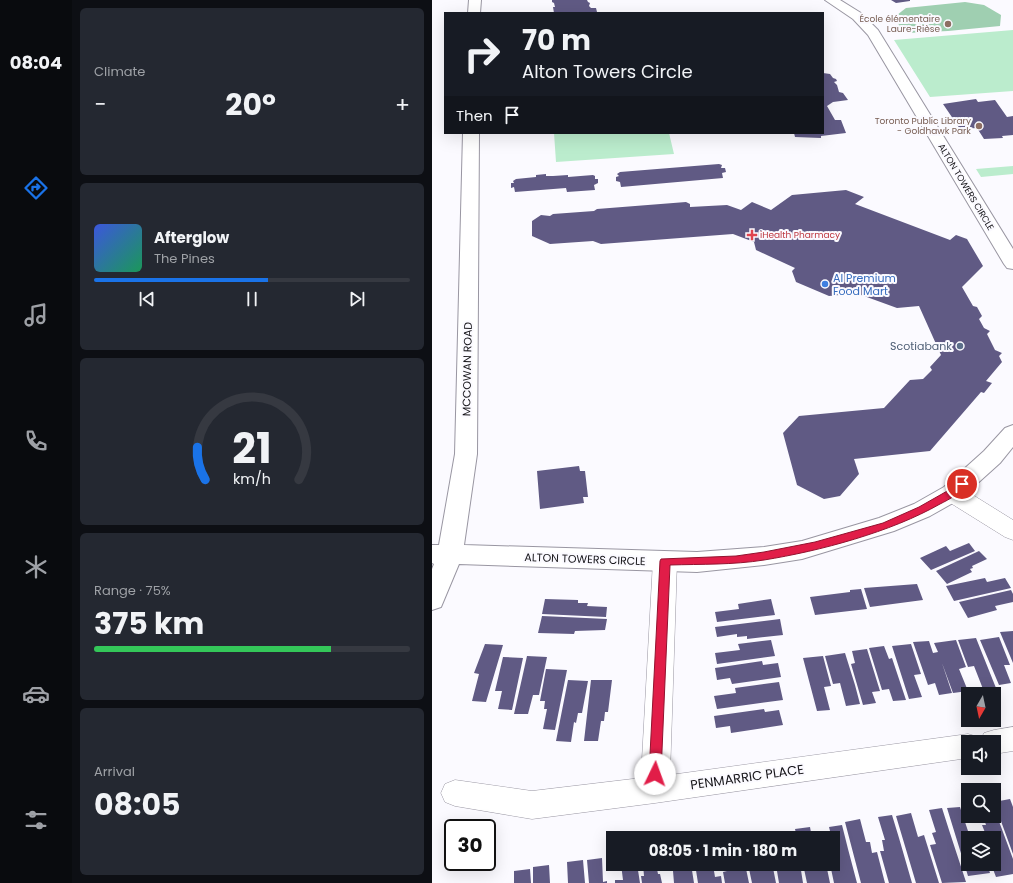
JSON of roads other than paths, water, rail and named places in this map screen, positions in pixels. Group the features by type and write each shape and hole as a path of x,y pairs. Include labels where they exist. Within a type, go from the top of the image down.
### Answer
{"street":[{"path":"474,12 475,0"},
{"name":"ALTON TOWERS CIRCLE","path":"831,0 857,16 873,33 1013,264"},
{"name":"MCCOWAN ROAD","path":"432,600 441,554 466,454 472,134"},
{"name":"ALTON TOWERS CIRCLE","path":"441,554 665,561 736,560 802,550 886,526 922,510 952,493 992,457 1013,433"},
{"path":"952,493 1013,531"},
{"path":"655,790 665,561"},
{"path":"1001,741 1013,740"},
{"name":"PENMARRIC PLACE","path":"455,793 532,805 655,790 961,747"}],"place":[{"name":"École élémentaire Laure-Rièse","path":"948,24"},
{"name":"Toronto Public Library - Goldhawk Park","path":"979,126"},
{"name":"iHealth Pharmacy","path":"752,235"},
{"name":"AI Premium Food Mart","path":"825,284"},
{"name":"Scotiabank","path":"960,346"}]}
